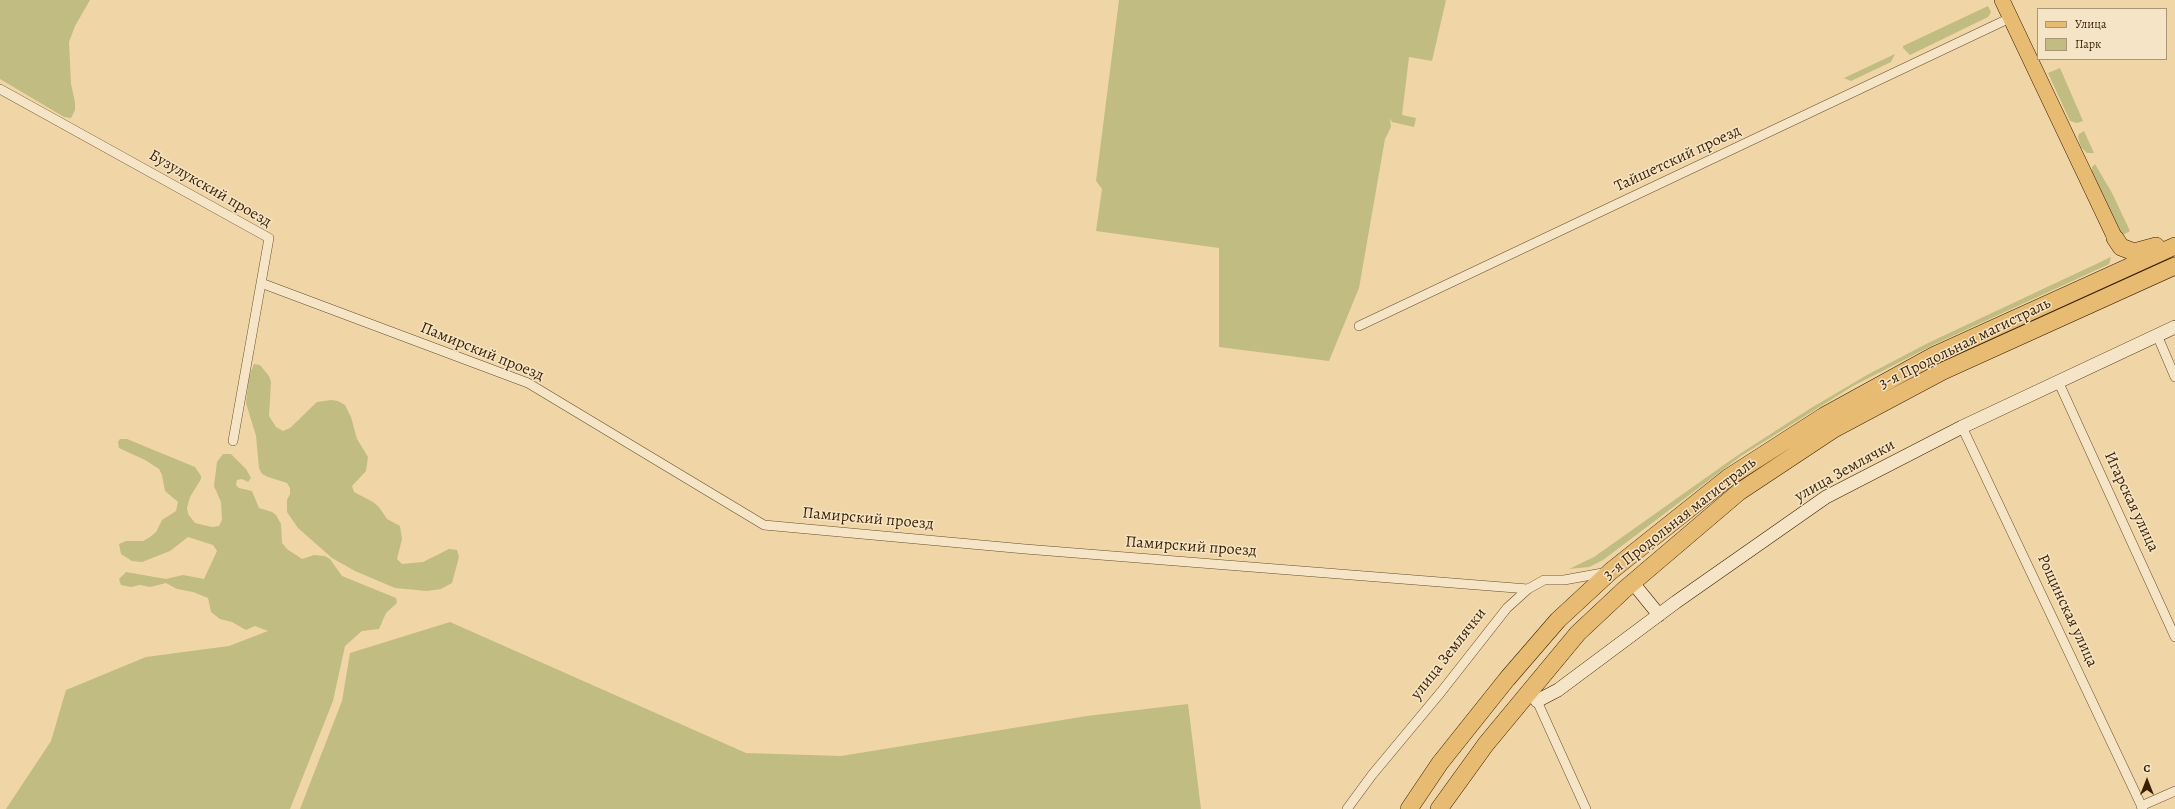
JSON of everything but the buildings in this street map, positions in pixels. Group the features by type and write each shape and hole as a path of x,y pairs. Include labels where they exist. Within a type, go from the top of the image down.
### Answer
{"highway":[{"path":"2115,238 2121,247 2134,252 2175,239"},
{"path":"2084,288 2104,275 2117,261 2118,254 2115,238"},
{"name":"3-я Продольная магистраль","path":"1409,809 1440,763 1507,679 1558,620 1611,571 1729,477 1824,416 1935,355 2175,246"},
{"name":"3-я Продольная магистраль","path":"1439,809 1459,779 1508,716 1578,633 1633,583 1740,492 1834,429 1942,371 2175,266"},
{"path":"1508,716 1537,701"}],"main road":[{"path":"2002,0 2115,238"}],"street":[{"name":"Тайшетский проезд","path":"1359,326 2010,18"},
{"name":"Бузулукский проезд","path":"0,89 269,238 233,441"},
{"name":"Памирский проезд","path":"261,283 528,384 764,525 1025,549 1528,589"},
{"name":"улица Землячки","path":"1537,701 1558,690 1659,615 1826,497 1962,427 2175,327"},
{"path":"2156,335 2175,377"},
{"name":"Игарская улица","path":"2058,381 2175,637"},
{"name":"Рощинская улица","path":"1962,427 2142,807"},
{"name":"улица Землячки","path":"1347,809 1372,775 1436,698 1507,608 1528,589 1544,580 1564,580 1611,571"},
{"path":"1633,583 1659,615"},
{"path":"1537,701 1586,809"},
{"path":"2142,807 2175,790"}],"green space":[{"path":"0,0 90,0 75,26 69,42 71,84 75,102 75,110 71,118 64,117 0,79"},
{"path":"1119,0 1446,0 1432,61 1409,57 1402,115 1416,118 1414,127 1392,122 1390,118 1391,127 1385,139 1359,288 1329,361 1219,347 1219,248 1096,231 1102,189 1096,181"},
{"path":"1988,6 1991,12 1988,17 1910,55 1903,48 1903,46"},
{"path":"1895,54 1891,62 1851,81 1844,78"},
{"path":"2060,68 2083,121 2077,123 2070,121 2048,73"},
{"path":"2084,131 2094,153 2087,153 2081,147 2078,137 2079,134"},
{"path":"2095,164 2112,193 2130,231 2121,236 2092,172 2092,167"},
{"path":"2111,257 2109,264 2105,266 1935,344 1853,386 1741,456 1603,560 1589,567 1569,569 1594,557 1738,455 1811,408 1867,375 1928,343"},
{"path":"254,364 260,365 269,376 271,382 269,416 276,427 283,431 290,428 317,402 331,400 338,401 345,405 351,417 357,439 368,457 366,471 352,486 354,492 373,502 379,507 387,519 400,526 402,539 397,559 402,564 423,562 449,549 457,550 459,557 452,583 441,589 427,591 395,588 355,571 332,558 298,528 287,512 287,500 290,494 290,488 287,483 262,474 259,468 256,436 246,403 249,377"},
{"path":"120,439 127,439 195,467 201,476 201,479 190,497 187,508 188,514 195,523 212,527 219,526 222,520 221,502 214,486 217,462 223,454 231,454 246,469 251,478 248,482 242,479 237,480 236,485 239,488 252,491 259,508 272,512 276,515 281,524 282,543 287,549 302,559 314,555 325,556 330,559 342,576 396,598 397,603 386,613 379,629 362,631 345,646 333,701 290,809 6,809 51,741 66,690 146,657 229,646 268,631 255,626 246,630 232,622 220,619 211,612 208,598 193,592 177,589 166,583 150,587 140,585 131,587 121,585 119,579 126,572 166,579 183,575 204,579 217,551 213,545 188,537 170,551 142,562 132,561 121,554 119,544 126,541 143,541 150,537 156,532 162,520 176,511 178,502 165,491 162,475 159,469 145,460 119,448 118,442"},
{"path":"450,622 746,753 841,756 1087,716 1188,704 1201,809 300,809 342,701 350,653"}]}
